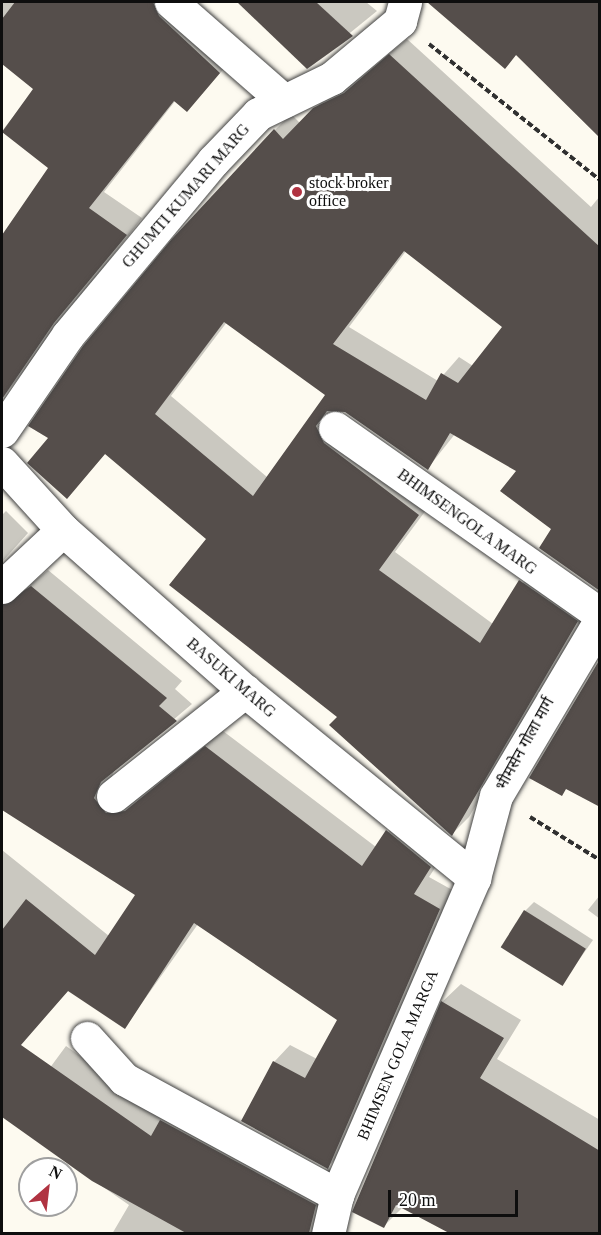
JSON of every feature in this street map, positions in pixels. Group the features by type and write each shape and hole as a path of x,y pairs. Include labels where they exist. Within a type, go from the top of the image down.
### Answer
{"street":[{"path":"171,2 284,101"},
{"name":"GHUMTI KUMARI MARG","path":"2,431 68,335 213,161 258,114 332,78 402,11"},
{"name":"BHIMSENGOLA MARG","path":"335,428 600,614"},
{"name":"BASUKI MARG","path":"2,464 63,530 244,691 474,878"},
{"path":"2,587 63,530"},
{"name":"भीमसेन गोला मार्ग","path":"474,878 496,796 600,621"},
{"path":"113,796 244,691"},
{"name":"BHIMSEN GOLA MARGA","path":"328,1233 337,1195 474,878"},
{"path":"87,1038 124,1080 337,1195"}],"path":[{"path":"402,11 600,180"},
{"path":"496,796 600,860"}],"building":[{"path":"15,2 153,2 159,16 220,73 187,112 174,101 89,208 127,235 54,323 2,399 2,235 48,168 2,132 33,89 2,64 2,19"},
{"path":"237,2 316,2 353,36 307,69"},
{"path":"427,2 600,2 600,138 516,55 505,69"},
{"path":"389,54 600,247 600,591 539,548 551,529 500,491 516,471 450,433 428,470 345,412 327,411 316,426 324,443 419,515 379,570 480,643 519,580 578,621 452,836 329,725 337,717 169,585 206,539 105,454 67,499 27,463 48,438 28,426 83,346 171,240 274,129 283,139 313,108 344,93","holes":["404,251 502,327 458,383 441,373 426,400 333,344","224,322 325,395 253,496 155,414"]},
{"path":"31,586 167,698 159,706 177,721 101,782 94,798 106,813 125,811 205,746 362,866 386,830 431,867 414,894 440,909 328,1169 241,1121 273,1061 305,1078 337,1020 194,923 125,1029 68,991 21,1045 151,1136 160,1120 316,1205 309,1233 186,1233 92,1181 78,1171 78,1157 58,1157 2,1117 2,930 26,899 95,955 135,895 2,810 2,605"},
{"path":"600,659 600,807 566,789 562,796 529,778"},
{"path":"524,910 586,949 563,986 501,947"},
{"path":"441,1001 504,1038 480,1078 600,1151 600,1233 449,1233 396,1205 384,1228 352,1212"}],"place":[{"name":"stock broker office","path":"297,192"}]}
